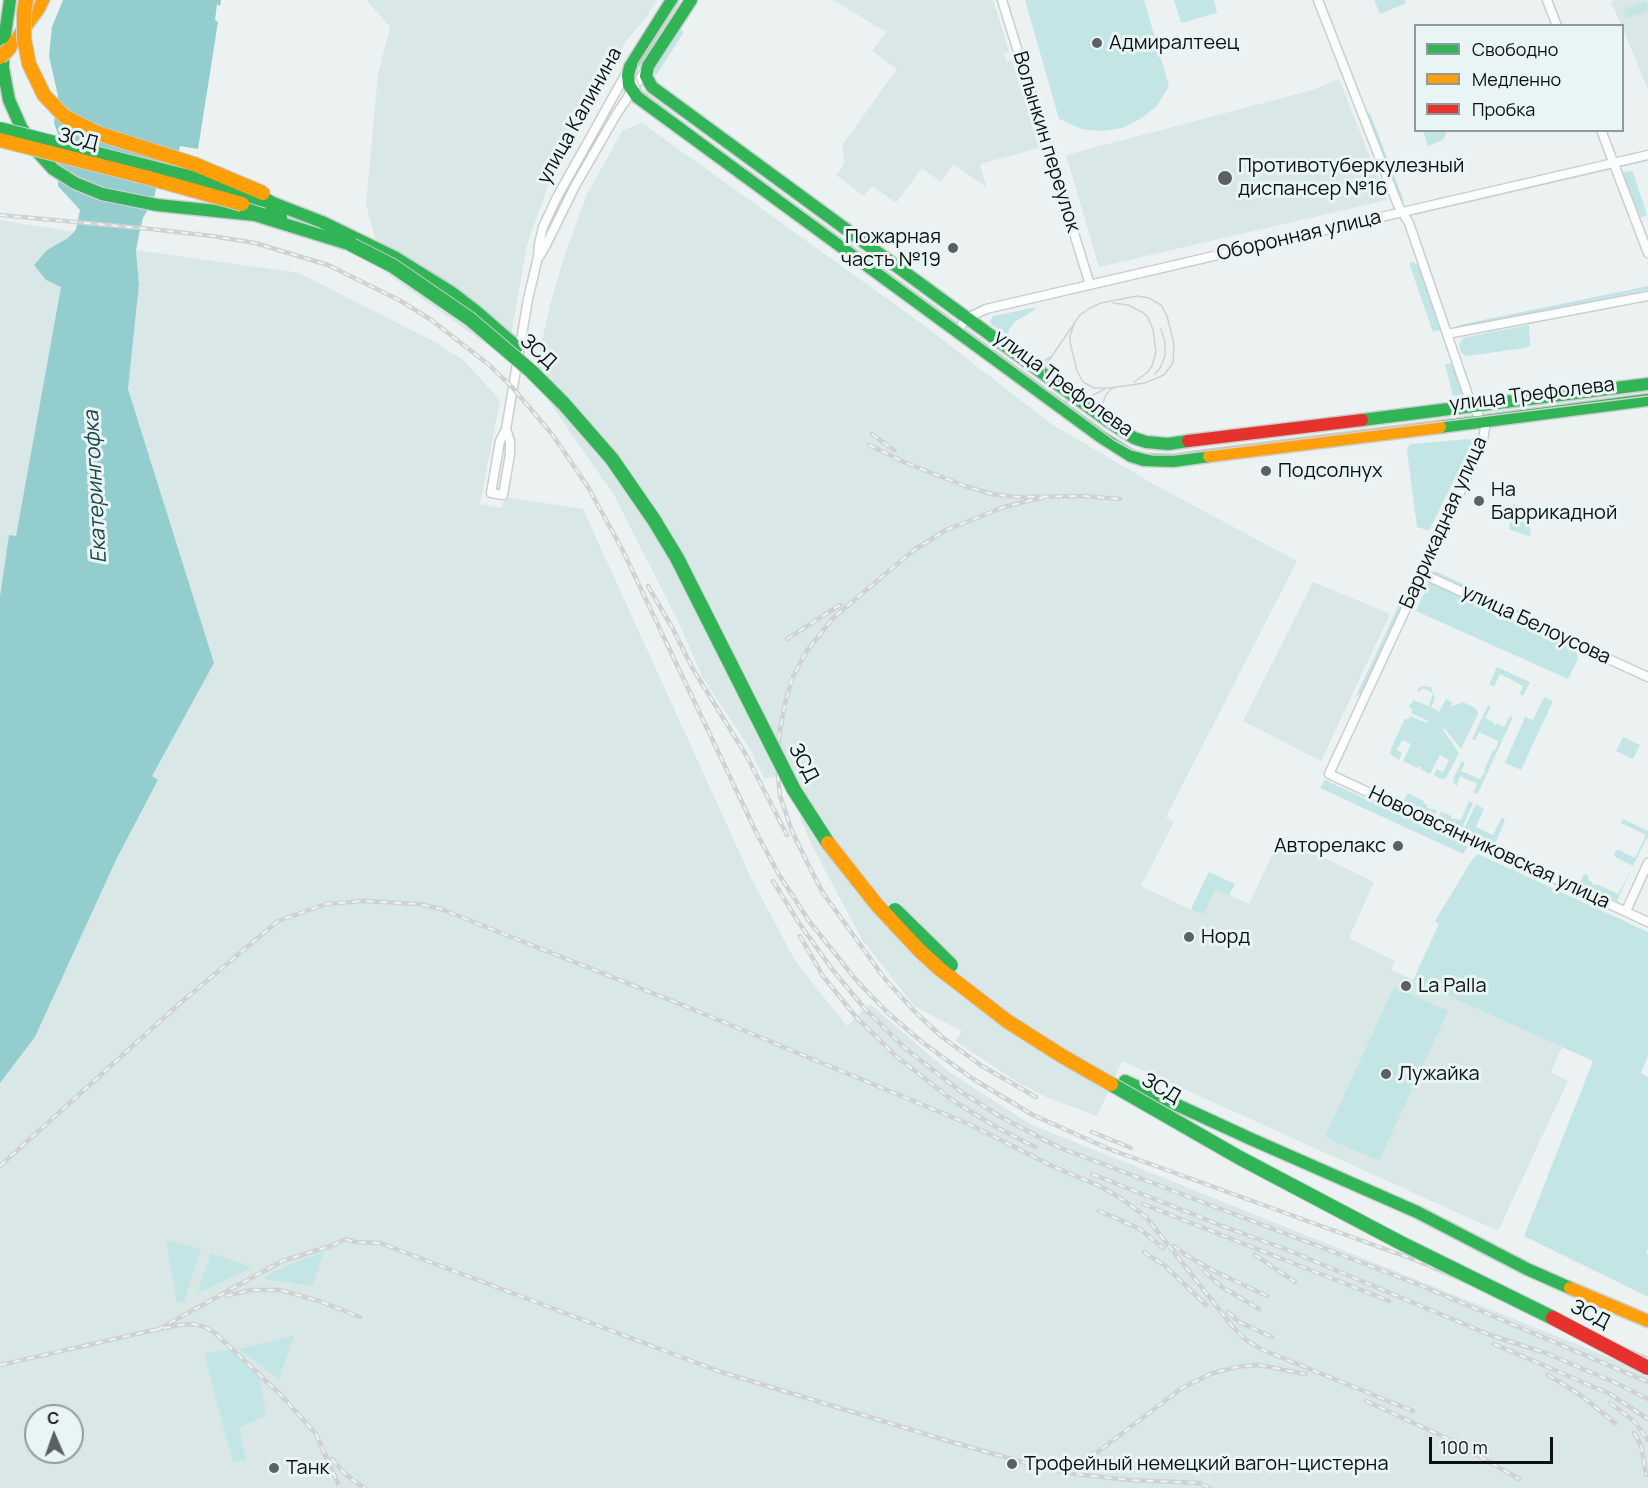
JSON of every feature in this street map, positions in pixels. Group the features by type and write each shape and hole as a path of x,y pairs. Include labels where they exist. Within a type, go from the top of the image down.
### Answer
{"main road":[{"path":"10,0 2,62 9,100 21,127 34,148 53,169 75,183 102,194 157,205 255,215 352,244"},
{"path":"26,0 24,38 29,64 44,95 64,116 97,133 194,164 271,196 322,222"},
{"path":"2,62 38,10 42,0"},
{"name":"улица Калинина","path":"639,78 672,0"},
{"name":"улица Калинина","path":"639,78 691,0"},
{"name":"улица Трефолева","path":"1648,384 1188,442 1157,444 1134,438 639,78 636,97 1109,443 1131,456 1144,460 1181,460 1648,400"},
{"name":"ЗСД","path":"0,129 234,190 322,222 396,258 460,299 545,372 618,453 685,554 801,784 823,819 883,897 938,953 967,978 1012,1013 1067,1048 1125,1080 1417,1212 1527,1269 1648,1321"},
{"name":"ЗСД","path":"0,140 161,181 298,222 352,244 393,266 470,319 531,371 564,404 599,444 648,511 677,558 794,790 815,824 877,905 941,970 1007,1021 1053,1050 1240,1158 1401,1243 1510,1296 1648,1368"}],"street":[{"name":"Волынкин переулок","path":"1002,0 1089,285"},
{"name":"Баррикадная улица","path":"1318,0 1398,205 1409,223 1469,398 1485,428 1482,445 1329,774"},
{"path":"1547,0 1556,24"},
{"name":"улица Калинина","path":"506,429 510,441 510,453 503,495 491,493 500,441 506,429 528,298 543,227 617,90 639,78"},
{"name":"улица Калинина","path":"538,257 575,186 639,78"},
{"path":"617,90 639,78"},
{"path":"1602,132 1648,253"},
{"name":"Оборонная улица","path":"967,318 986,309 1648,155"},
{"path":"1447,334 1648,296"},
{"path":"957,331 967,318"},
{"name":"улица Белоусова","path":"1423,574 1648,677"},
{"name":"Новоовсянниковская улица","path":"1329,774 1648,922"},
{"path":"1626,912 1648,863"}],"shaded area":[{"path":"366,0 657,0 626,41 555,166 527,245 507,359 385,272 366,205 378,74 390,27"},
{"path":"833,0 993,0 1009,52 1004,54 1007,62 1012,60 1039,148 980,164 987,188 953,164 941,182 922,168 896,203 872,186 864,196 836,175 844,164 843,144 897,69 872,51 886,32"},
{"name":"Адмиралтеец","path":"1025,0 1144,0 1169,86 1156,107 1140,119 1122,128 1102,131 1082,129 1059,119"},
{"path":"1174,0 1214,0 1217,13 1181,23"},
{"path":"1374,0 1405,0 1406,3 1380,14"},
{"path":"1648,0 1648,90 1624,31 1624,24 1621,24 1611,2"},
{"path":"1647,1 1648,11 1627,18 1623,9"},
{"path":"679,29 684,32 655,77 655,67"},
{"name":"Противотуберкулезный диспансер №16","path":"1339,79 1387,200 1099,267 1066,155 1309,91"},
{"path":"1370,113 1404,201 1402,202 1367,114"},
{"path":"642,123 921,323 1050,423 1155,485 1297,561 1166,817 1174,822 1141,886 1202,915 1215,888 1249,904 1278,843 1295,851 1298,845 1374,882 1349,938 1395,961 1391,970 1562,1047 1551,1072 1568,1081 1498,1231 1122,1061 1097,1116 1046,1097 1017,1082 955,1041 962,1031 915,1007 863,941 813,848 801,820 789,776 764,778 750,749 703,678 678,621 614,495 533,379 550,305 565,254 587,194 623,130"},
{"path":"1423,132 1447,132 1443,140 1428,146"},
{"path":"1633,172 1647,215 1639,218 1622,173"},
{"path":"0,220 74,232 47,250 46,280 61,287 16,536 9,536 0,596"},
{"path":"136,250 299,273 437,343 463,360 500,400 480,504 502,508 505,497 583,509 753,882 796,962 847,1026 870,1004 948,1071 1030,1124 1648,1373 1648,1488 0,1488 0,1083 35,1037 116,860 158,781 151,776 214,663 128,389 139,284"},
{"path":"1413,262 1418,265 1441,330 1433,332 1409,263"},
{"path":"1648,286 1648,290 1460,327 1459,325"},
{"path":"1037,307 1016,321 1008,332 1010,337 990,321 993,316"},
{"path":"1529,325 1530,346 1526,348 1466,356 1461,353 1459,343 1463,340 1462,338"},
{"path":"1453,363 1463,394 1453,396 1445,364"},
{"path":"1468,439 1472,443 1430,529 1417,527 1408,447 1411,444"},
{"path":"1475,442 1478,444 1435,536 1432,535"},
{"path":"1513,504 1528,509 1531,537 1509,529"},
{"path":"1428,543 1431,544 1361,694 1356,696"},
{"path":"1435,571 1544,622 1542,624 1434,573"},
{"path":"1313,582 1390,614 1321,761 1243,721"},
{"path":"1429,582 1575,648 1578,659 1568,679 1416,611"},
{"path":"1497,667 1530,682 1523,696 1520,694 1523,686 1500,674 1494,687 1489,684"},
{"path":"1420,686 1431,687 1435,698 1431,707 1439,712 1446,699 1452,702 1451,707 1463,702 1478,712 1461,749 1444,728 1443,730 1459,753 1446,778 1441,779 1434,775 1436,769 1443,772 1449,760 1440,755 1430,774 1420,769 1419,766 1417,768 1403,761 1411,744 1402,740 1397,750 1402,753 1399,760 1390,754 1405,718 1408,720 1410,716 1427,723 1428,721 1411,713 1413,709 1409,707 1413,700 1429,706 1433,693 1422,688 1420,692 1417,691"},
{"path":"1544,697 1553,701 1521,770 1505,763 1525,717 1533,720"},
{"path":"1488,705 1491,707 1485,718 1494,725 1504,727 1510,716 1513,717 1478,793 1474,794 1477,784 1460,776 1457,786 1453,779 1462,761 1465,763 1461,771 1480,779 1493,750 1496,749 1498,741 1479,732 1475,740 1472,739"},
{"path":"1623,737 1640,745 1633,759 1616,751"},
{"path":"1325,780 1468,846 1463,854 1320,788"},
{"path":"1407,793 1424,801 1427,808 1437,810 1434,815 1404,801"},
{"path":"1469,801 1473,803 1462,828 1439,817 1441,811 1451,818 1461,820"},
{"path":"1476,804 1484,809 1476,827 1493,835 1502,817 1505,820 1495,844 1464,829"},
{"path":"1623,819 1648,831 1648,836 1633,866 1615,857 1614,852 1619,850 1635,858 1646,835 1621,823"},
{"path":"1478,854 1648,932 1648,1056 1641,1073 1648,1077 1648,1249 1646,1251 1648,1297 1524,1236 1593,1061 1413,980 1439,924 1435,921 1472,860"},
{"path":"1209,872 1235,884 1229,895 1215,889 1203,915 1191,909"},
{"path":"1629,872 1617,901 1580,883 1584,874 1589,876 1588,880 1592,884 1618,894"},
{"name":"Лужайка","path":"1394,987 1448,1011 1379,1161 1325,1137"},
{"path":"166,1240 201,1249 184,1302 177,1302"},
{"path":"324,1252 312,1286 269,1280 264,1277 293,1263"},
{"path":"211,1253 252,1267 203,1291 198,1291"},
{"path":"294,1336 279,1379 238,1349"},
{"path":"229,1350 259,1374 266,1416 239,1427 246,1460 233,1462 204,1353"}],"water":[{"name":"Екатерингофка","path":"63,0 221,0 220,6 217,4 215,20 218,22 198,149 180,146 178,156 162,158 154,198 143,218 136,250 139,284 128,389 214,663 152,776 158,780 116,860 35,1037 0,1083 0,596 9,535 16,536 61,287 46,280 34,265 47,250 74,232 80,210 58,186 59,137 54,123 58,96 49,56 52,27"}],"tram line":[{"path":"679,0 638,64 636,78 641,90 1114,440 1132,450 1153,455 1174,455 1648,396"},
{"path":"1051,393 1045,380 1044,370 1047,363 1080,315 1101,303 1137,296 1149,298 1161,305 1167,316 1174,344 1173,363 1164,375 1145,383 1094,388 1083,382 1077,371 1070,342 1074,324"},
{"path":"1113,303 1128,305 1142,312 1147,316 1153,329 1156,352 1152,366 1148,372 1134,382"},
{"path":"1155,374 1165,356 1165,342 1161,329"},
{"path":"1019,364 1039,364 1050,357"},
{"path":"1109,430 1102,420 1101,407 1106,395 1116,387"},
{"path":"1061,400 1079,402 1105,389"}],"railway":[{"path":"0,215 151,229 255,243 328,265 399,300 430,319 488,364 512,387 552,434 588,487 622,549 758,836 778,873 809,921 857,981 888,1013 922,1042 973,1079 1033,1115 1109,1149 1415,1260 1648,1359"},
{"path":"872,434 894,450"},
{"path":"869,445 904,462 992,494 1018,497 1084,496 1120,499"},
{"path":"1036,1097 982,1066 942,1037 885,979 823,893 792,831 780,796 778,777 779,736 792,679 806,652 833,618 914,550 946,530 1004,507 1045,497"},
{"path":"648,586 693,669 746,755 787,835"},
{"path":"787,639 840,605"},
{"path":"773,881 832,969 865,1009 906,1049 960,1091 1001,1117 1058,1147 1415,1283 1648,1382"},
{"path":"0,1166 178,1005 278,921 326,904 364,901 419,904 441,909 685,1006 971,1125 1054,1167 1102,1187 1146,1217 1233,1327 1246,1340 1263,1350 1413,1411"},
{"path":"800,936 823,976 843,1001 897,1057 955,1102 1035,1147"},
{"path":"1092,1132 1131,1148"},
{"path":"1092,1174 1288,1250 1490,1335 1546,1353 1648,1399"},
{"path":"1143,1204 1389,1301"},
{"path":"1099,1211 1140,1229 1163,1248"},
{"path":"157,1330 282,1261 331,1246 345,1239 355,1242 380,1243 718,1371 955,1443 1040,1467 1075,1474 1129,1480 1199,1483 1210,1488"},
{"path":"1174,1246 1216,1272 1267,1296"},
{"path":"1144,1252 1164,1265 1206,1305"},
{"path":"1255,1255 1295,1282"},
{"path":"1204,1271 1222,1287 1259,1309"},
{"path":"226,1296 251,1290 280,1290 319,1301 360,1317"},
{"path":"1228,1312 1239,1322 1272,1337"},
{"path":"0,1365 179,1325 193,1324 205,1327 215,1333 281,1395 316,1434 340,1488"},
{"path":"1494,1344 1610,1394 1648,1419"},
{"path":"1049,1464 1079,1460 1099,1451 1182,1388 1210,1374 1236,1367 1259,1365 1305,1374"},
{"path":"1548,1375 1579,1394 1615,1423"},
{"path":"1366,1401 1453,1441 1519,1479"},
{"path":"1610,1403 1634,1421 1648,1440"},
{"path":"1634,1433 1641,1445 1646,1475"},
{"path":"332,1459 343,1472 365,1488"}],"traffic: fast":[{"path":"10,0 3,48 3,68 9,100 21,127 34,148 53,169 75,183 102,194 157,205 255,215 352,245"},
{"path":"672,0 630,67 629,85 637,97 1101,437 1131,456 1144,460 1173,461 1209,456"},
{"path":"691,0 648,66 646,76 652,87 1109,422 1134,438 1146,442 1168,444 1188,441"},
{"path":"0,129 196,179 268,201"},
{"path":"268,201 322,222 396,258 451,292 517,347"},
{"path":"242,204 281,217"},
{"path":"352,245 393,266 470,319 531,371 564,404 612,459 677,558 794,790 828,843"},
{"path":"1362,420 1648,384"},
{"path":"1440,427 1648,400"},
{"path":"895,910 951,965"},
{"path":"1125,1081 1417,1212 1527,1269 1570,1288"},
{"path":"1111,1084 1240,1158 1401,1243 1553,1318"}],"traffic: slow":[{"path":"26,0 24,38 29,64 44,95 64,116 97,133 194,164 263,193"},
{"path":"9,49 43,0"},
{"path":"0,57 9,49"},
{"path":"0,140 242,204"},
{"path":"1209,456 1440,427"},
{"path":"828,843 877,905 941,970 1007,1021 1111,1084"},
{"path":"1570,1288 1648,1321"}],"traffic: jam":[{"path":"1188,441 1362,420"},
{"path":"1553,1318 1648,1368"}],"place":[{"name":"Адмиралтеец","path":"1097,43"},
{"name":"Противотуберкулезный диспансер №16","path":"1225,178"},
{"name":"Пожарная часть №19","path":"953,248"},
{"name":"Подсолнух","path":"1266,471"},
{"name":"На Баррикадной","path":"1479,501"},
{"name":"Авторелакс","path":"1398,846"},
{"name":"Норд","path":"1189,937"},
{"name":"La Palla","path":"1406,986"},
{"name":"Лужайка","path":"1386,1074"},
{"name":"Трофейный немецкий вагон-цистерна","path":"1012,1464"},
{"name":"Танк","path":"274,1468"}]}
